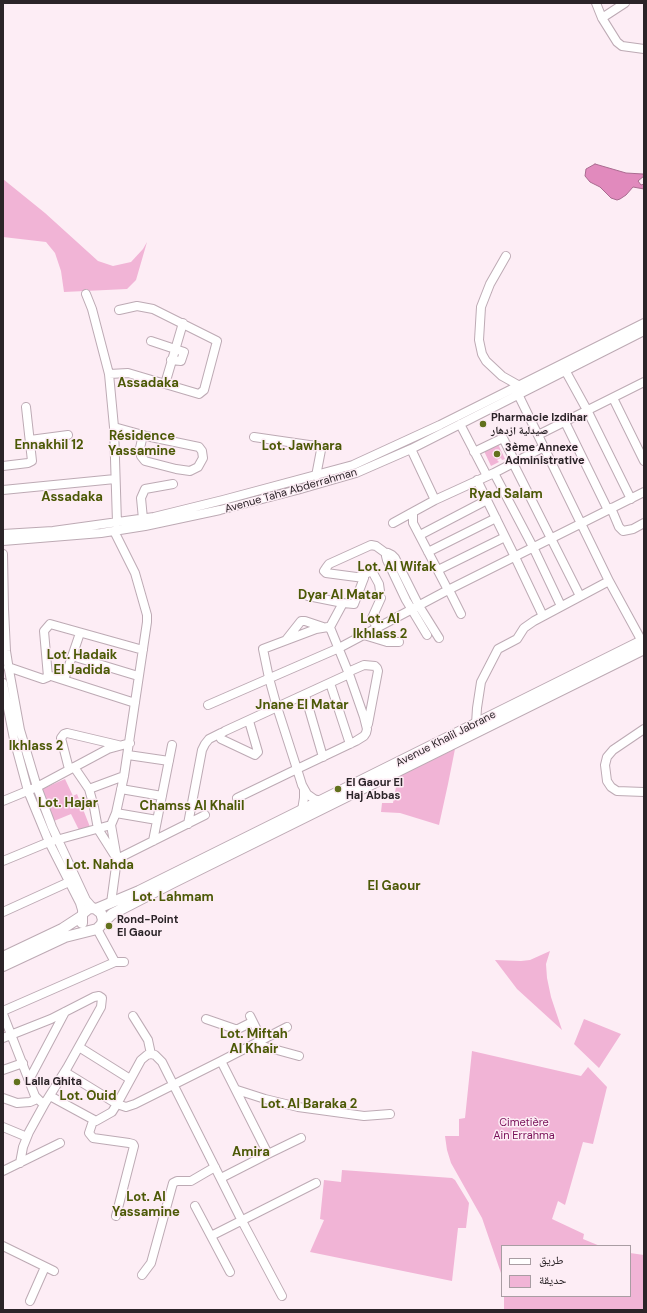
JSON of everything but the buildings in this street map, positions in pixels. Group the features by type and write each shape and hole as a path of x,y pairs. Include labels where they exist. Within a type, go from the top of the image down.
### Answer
{"main road":[{"name":"Avenue Khalil Jabrane","path":"94,908 111,903 139,891 643,644"},
{"name":"Avenue Khalil Jabrane","path":"3,966 65,937 96,927 112,914 472,728"},
{"path":"3,957 62,929 88,909 94,908 101,913 103,920 96,927 84,926 82,915"}],"street":[{"path":"596,3 602,18 617,42 622,46 644,49"},
{"path":"602,18 625,3"},
{"path":"506,256 490,284 481,307 479,340 482,354 486,361 517,389 609,581 643,644"},
{"path":"86,294 99,333 109,374 114,427 117,523"},
{"path":"109,374 128,373 199,394 204,390 217,341 153,309 137,306 119,310"},
{"path":"165,384 174,349 183,323"},
{"name":"Avenue Taha Abderrahman","path":"3,541 100,529 117,523 143,519 223,500 353,465 517,389 644,323"},
{"name":"Avenue Taha Abderrahman","path":"3,534 100,529 114,531 145,526 213,512 356,473 411,449 460,424 517,389 565,370 644,330"},
{"path":"151,341 174,349"},
{"path":"565,370 587,410 631,499"},
{"path":"538,435 587,410 643,386"},
{"path":"613,398 644,462"},
{"path":"3,466 30,462 32,458 26,407"},
{"path":"565,422 619,527 623,531 633,529 644,523"},
{"path":"460,424 474,452 490,474 533,548 561,606"},
{"path":"114,427 142,435 199,447 202,451 203,458 198,468 190,471 145,461 141,456 140,448 142,435"},
{"path":"30,440 68,435"},
{"path":"254,437 320,447 321,450 316,476"},
{"path":"474,452 503,438 580,596"},
{"path":"393,523 435,500 544,447"},
{"path":"411,449 435,500"},
{"path":"3,490 115,479"},
{"path":"477,480 515,556 542,616"},
{"path":"143,519 141,498 145,489 173,484"},
{"path":"208,705 339,648 448,590 644,492"},
{"path":"420,535 487,500"},
{"path":"413,512 413,523 461,614"},
{"path":"428,552 496,518"},
{"path":"111,903 117,859 111,824 116,813 128,755 138,676 147,628 147,615 135,573 114,531"},
{"path":"438,570 505,536"},
{"path":"308,596 354,604 364,578 328,573 324,571 329,564 371,545 376,546 387,554 387,560 416,608 439,638"},
{"path":"3,554 4,609 8,667 16,730 28,791 48,842 80,904 82,915"},
{"path":"357,577 372,571 379,584 381,595 372,618 377,628"},
{"path":"472,728 481,682 494,654 500,647 517,639 528,625 542,616 609,581"},
{"path":"302,810 304,789 268,678 263,649 326,627 343,603"},
{"path":"416,608 427,635"},
{"path":"286,640 301,621 326,627 339,648 349,673 367,729"},
{"path":"48,687 45,628 50,624 143,650"},
{"path":"64,680 80,633"},
{"path":"364,635 387,642 399,642"},
{"path":"72,656 138,676"},
{"path":"188,824 202,750 209,739 305,695 364,665 375,666 378,671 367,729 364,736 237,798"},
{"path":"8,667 43,679 48,676 64,680 135,703"},
{"path":"3,683 16,730 36,787 58,840 86,900 94,908"},
{"path":"330,683 350,744"},
{"path":"305,695 323,757"},
{"path":"222,733 219,737 221,739 251,753 257,754 256,742 249,721"},
{"path":"3,728 16,730"},
{"path":"644,729 613,750 607,756 605,765 607,781 611,787 617,791 644,792"},
{"path":"117,859 98,829 89,789 72,768 61,738 67,733 118,745"},
{"path":"3,801 28,791 108,749 118,745 130,743"},
{"path":"153,841 172,745"},
{"path":"128,755 169,761"},
{"path":"89,789 124,776"},
{"path":"121,789 162,796"},
{"path":"304,789 311,797 320,801"},
{"path":"116,813 157,820"},
{"path":"117,859 206,815"},
{"path":"3,861 48,842 98,829 111,824"},
{"path":"3,912 69,882"},
{"path":"3,1010 120,962 96,927"},
{"path":"3,1038 65,1012 94,997 99,996 103,1000 65,1072 50,1096 41,1101 20,1103 10,1102 3,1098"},
{"path":"29,1080 65,1012"},
{"path":"3,1014 29,1080 41,1101"},
{"path":"133,1016 148,1040 151,1054"},
{"path":"206,1019 235,1029 238,1029 251,1019 258,1042"},
{"path":"65,1072 117,1104 126,1107 287,1027"},
{"path":"258,1042 299,1056"},
{"path":"79,1046 130,1079"},
{"path":"50,1096 93,1121 98,1120 112,1112 144,1056 151,1054 155,1055 162,1062 242,1221 282,1296"},
{"path":"221,1061 268,1154"},
{"path":"3,1070 23,1063"},
{"path":"237,1090 298,1107 364,1116 390,1114"},
{"path":"20,1163 27,1137 41,1101"},
{"path":"93,1121 89,1133 94,1138 129,1143 133,1144 134,1146 116,1216"},
{"path":"3,1127 27,1137"},
{"path":"221,1178 301,1138"},
{"path":"3,1171 60,1143"},
{"path":"142,1275 151,1263 173,1183 177,1181 191,1180 215,1167"},
{"path":"211,1236 316,1184"},
{"path":"195,1206 230,1272"},
{"path":"3,1246 54,1271"},
{"path":"30,1301 45,1267"}],"green space":[{"path":"3,179 45,213 98,261 113,266 131,262 143,249 147,242 136,280 127,289 64,292 61,271 55,253 46,242 3,237"},
{"path":"498,444 505,459 502,460 501,458 497,460 499,462 491,466 484,451"},
{"path":"455,749 439,825 400,813 381,812 382,803 393,803 398,776"},
{"path":"65,779 73,796 77,794 90,827 80,832 71,814 54,821 42,789"},
{"path":"550,951 546,964 547,978 551,997 562,1030 517,989 495,960 530,960"},
{"path":"584,1019 621,1034 599,1068 574,1044"},
{"name":"Cimetière Ain Errahma","path":"472,1051 581,1076 588,1067 607,1087 593,1144 583,1142 565,1205 558,1201 552,1219 584,1234 583,1239 598,1245 501,1245 501,1273 482,1218 451,1163 447,1150 445,1136 459,1136 459,1119 465,1118"},
{"path":"342,1170 452,1178 455,1180 469,1203 466,1228 458,1228 452,1281 310,1252 324,1220 320,1219 324,1180 341,1182"},
{"path":"631,1253 644,1255 644,1310 504,1310 504,1297 631,1297"}],"shaded area":[{"path":"595,164 626,173 643,174 644,176 638,181 641,185 644,184 644,189 633,187 620,199 617,200 611,198 600,187 590,182 585,176 586,169"}],"place":[{"name":"Pharmacie Izdihar صيدلية ازدهار","path":"483,424"},
{"name":"3ème Annexe Administrative","path":"497,454"},
{"name":"El Gaour El Haj Abbas","path":"338,789"},
{"name":"Rond-Point El Gaour","path":"109,926"},
{"name":"Lalla Ghita","path":"17,1082"}],"district":[{"name":"Assadaka","path":"148,384"},
{"name":"Résidence Yassamine","path":"142,444"},
{"name":"Ennakhil 12","path":"49,446"},
{"name":"Lot. Jawhara","path":"302,447"},
{"name":"Ryad Salam","path":"506,495"},
{"name":"Assadaka","path":"72,498"},
{"name":"Lot. Al Wifak","path":"397,568"},
{"name":"Dyar Al Matar","path":"341,596"},
{"name":"Lot. Al Ikhlass 2","path":"380,628"},
{"name":"Lot. Hadaik El Jadida","path":"82,664"},
{"name":"Jnane El Matar","path":"302,706"},
{"name":"Ikhlass 2","path":"36,747"},
{"name":"Lot. Hajar","path":"68,804"},
{"name":"Chamss Al Khalil","path":"192,807"},
{"name":"Lot. Nahda","path":"100,866"},
{"name":"El Gaour","path":"394,887"},
{"name":"Lot. Lahmam","path":"173,898"},
{"name":"Lot. Miftah Al Khair","path":"254,1042"},
{"name":"Lot. Ouid","path":"88,1097"},
{"name":"Lot. Al Baraka 2","path":"309,1105"},
{"name":"Amira","path":"251,1153"},
{"name":"Lot. Al Yassamine","path":"146,1206"}]}
